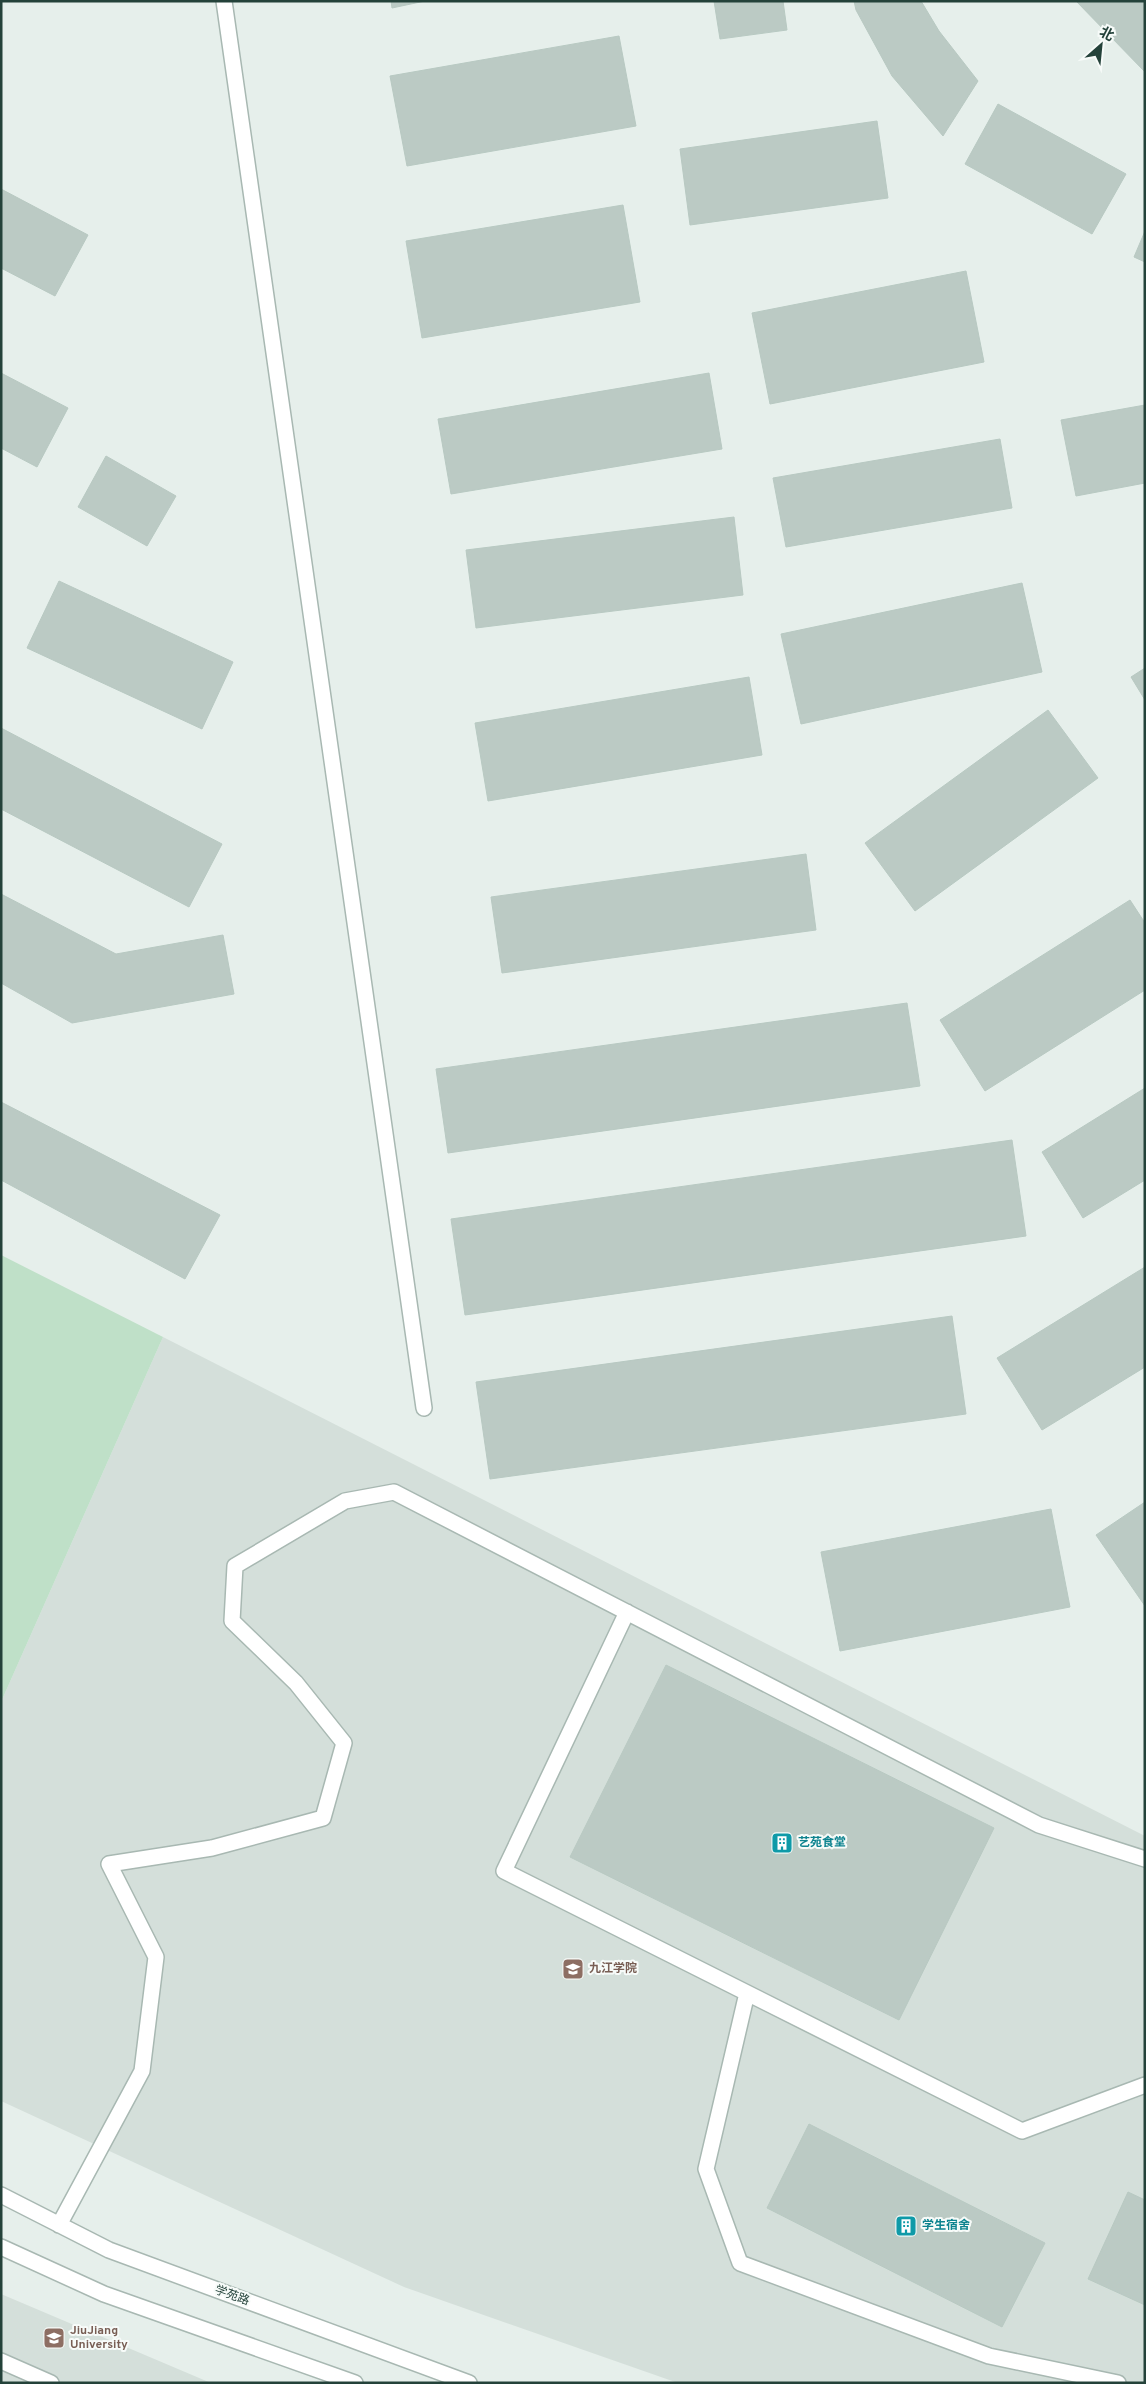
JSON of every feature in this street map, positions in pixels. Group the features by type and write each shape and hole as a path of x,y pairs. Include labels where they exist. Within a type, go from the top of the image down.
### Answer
{"street":[{"path":"224,1 424,1408"},
{"path":"59,2225 142,2071 156,1957 109,1864 212,1848 323,1818 344,1742 296,1683 232,1621 234,1566 345,1502 394,1492 1039,1824 1145,1859"},
{"path":"627,1612 504,1871 1022,2131 1145,2085"},
{"path":"746,1993 706,2169 740,2263 989,2356 1118,2383"},
{"name":"学苑路","path":"1,2195 109,2250 469,2383"},
{"path":"1,2247 104,2294 355,2383"},
{"path":"1,2361 51,2383"}],"shaded area":[{"name":"九江学院","path":"163,1337 1145,1836 1145,2383 678,2383 404,2287 1,2101 1,1702"},
{"name":"JiuJiang University","path":"1,2294 211,2383 1,2383"}],"green space":[{"path":"1,1255 163,1337 1,1702"}],"building":[{"path":"391,1 425,1 392,8"},
{"path":"714,1 783,1 787,30 720,39"},
{"path":"854,1 921,1 939,31 978,81 943,136 892,76 856,10"},
{"path":"1076,1 1145,1 1145,72"},
{"path":"619,36 636,126 407,166 390,76"},
{"path":"998,104 1126,174 1092,234 965,164"},
{"path":"877,121 888,198 690,225 680,149"},
{"path":"1,189 88,235 55,296 1,268"},
{"path":"623,205 640,302 422,338 406,241"},
{"path":"1145,231 1145,262 1134,257"},
{"path":"966,271 984,362 770,404 752,313"},
{"path":"1,373 68,408 37,467 1,448"},
{"path":"709,373 722,449 451,494 438,419"},
{"path":"1145,405 1145,483 1076,496 1061,420"},
{"path":"1000,439 1012,508 786,547 773,478"},
{"path":"106,456 176,496 147,546 78,507"},
{"path":"734,517 743,595 476,628 466,550"},
{"path":"59,581 233,662 202,729 27,648"},
{"path":"1022,583 1042,672 801,724 781,634"},
{"path":"1145,668 1145,700 1131,677"},
{"path":"749,677 762,755 488,801 475,723"},
{"path":"1048,710 1098,778 915,911 865,843"},
{"path":"1,728 222,844 189,907 1,809"},
{"path":"806,854 816,930 502,973 491,897"},
{"path":"1,894 116,954 223,935 234,994 72,1023 1,983"},
{"path":"1130,900 1145,923 1145,990 985,1091 940,1020"},
{"path":"907,1003 920,1086 448,1153 436,1069"},
{"path":"1145,1088 1145,1180 1083,1218 1042,1152"},
{"path":"1,1102 220,1215 185,1279 1,1180"},
{"path":"1012,1140 1026,1236 465,1315 451,1219"},
{"path":"1145,1267 1145,1367 1042,1430 997,1358"},
{"path":"952,1316 966,1414 490,1479 476,1382"},
{"path":"1145,1502 1145,1606 1096,1535"},
{"path":"1051,1509 1070,1607 840,1651 821,1552"},
{"name":"艺苑食堂","path":"666,1665 994,1828 899,2020 570,1857"},
{"name":"学生宿舍","path":"809,2124 1045,2243 1002,2327 767,2208"},
{"path":"1128,2192 1145,2200 1145,2305 1088,2279"}],"place":[{"name":"艺苑食堂","path":"782,1843"},
{"name":"九江学院","path":"573,1969"},
{"name":"学生宿舍","path":"906,2226"},
{"name":"JiuJiang University","path":"54,2338"}]}
